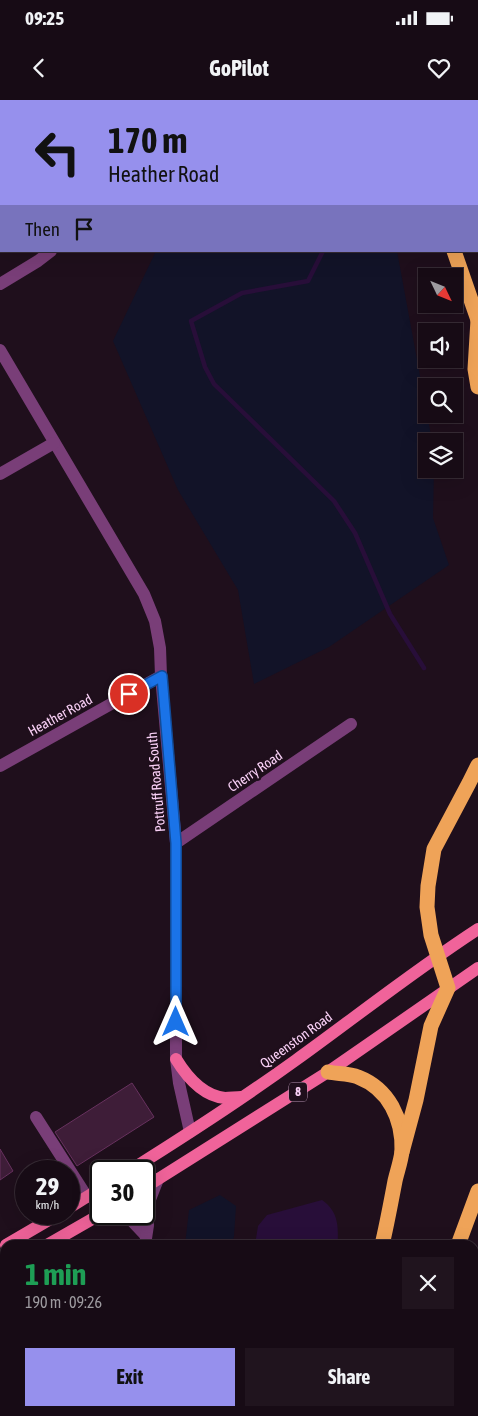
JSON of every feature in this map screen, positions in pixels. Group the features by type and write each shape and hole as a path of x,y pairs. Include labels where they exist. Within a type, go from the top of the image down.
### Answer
{"highway":[{"path":"454,252 478,320 475,369 478,387"},
{"path":"383,1240 402,1152 416,1100 431,1026 448,988 430,935 427,907 428,886 434,849 478,764"},
{"path":"328,1072 356,1076 381,1091 395,1114 400,1129 402,1152"},
{"path":"460,1240 478,1191"}],"main road":[{"name":"Queenston Road","path":"146,1160 295,1061 437,956 478,929"},
{"name":"8","path":"155,1181 328,1072 478,968"},
{"path":"176,1059 190,1078 206,1091 225,1098 241,1097"},
{"path":"80,1201 90,1195"},
{"path":"55,1240 90,1220"},
{"path":"15,1240 40,1225"}],"street":[{"path":"0,284 50,252"},
{"name":"Pottruff Road South","path":"0,350 144,594 155,621 160,648 176,843 176,1059 179,1083 190,1132"},
{"path":"0,474 54,443"},
{"name":"Heather Road","path":"0,766 162,676"},
{"name":"Cherry Road","path":"176,843 351,724"},
{"path":"36,1117 87,1197"},
{"path":"146,1240 148,1225 146,1215 158,1179"},
{"path":"135,1225 146,1240"}],"shaded area":[{"path":"156,252 397,252 420,378 418,378 418,423 429,423 431,433 418,433 418,478 434,478 433,518 449,565 329,647 254,684 238,590 178,490 113,341"},
{"path":"220,1195 236,1206 233,1240 186,1240 189,1210"},
{"path":"322,1200 332,1209 335,1215 338,1240 256,1240 258,1226 267,1215"}],"building":[{"path":"132,1083 154,1117 80,1164 80,1160 73,1160 55,1132"},
{"path":"0,1149 13,1171 0,1180"}],"waterway":[{"path":"322,252 308,281 242,293 191,321 205,367 214,384 334,501 355,533 390,614 424,668"}],"route":[{"path":"129,694 162,676 176,843 176,1022"}]}
